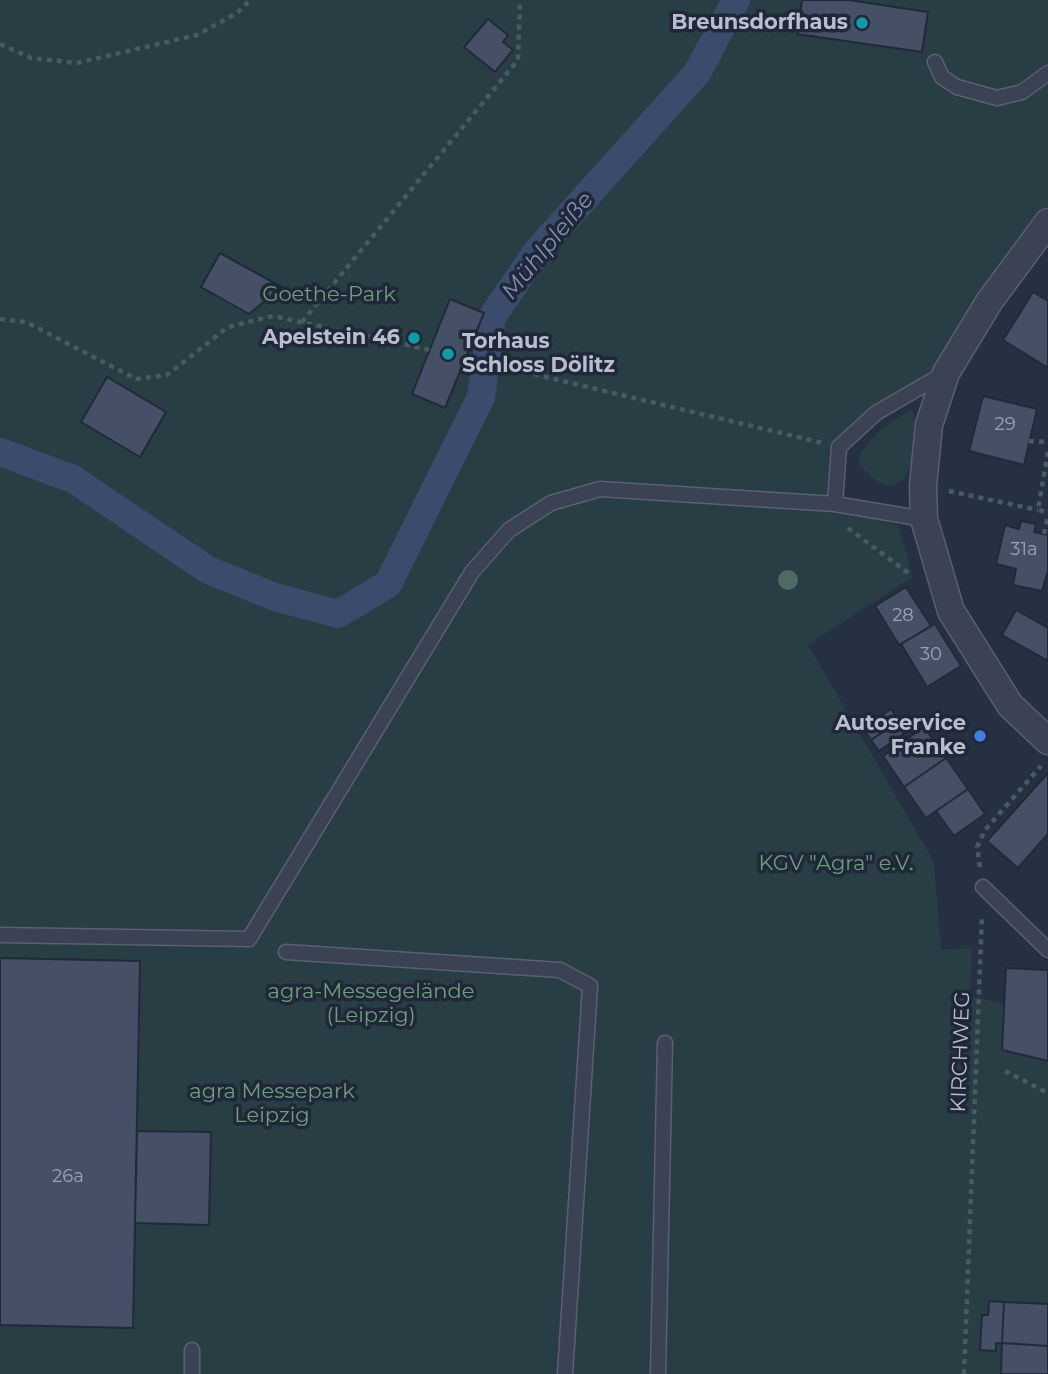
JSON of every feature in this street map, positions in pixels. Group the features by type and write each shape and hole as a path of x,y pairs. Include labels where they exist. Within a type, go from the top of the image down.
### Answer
{"street":[{"path":"1048,222 989,302 946,373 929,425 923,486 924,519 951,611 1010,705 1048,741"}],"lane":[{"path":"935,62 942,77 957,87 997,98 1022,92 1048,73"},
{"path":"835,504 834,475 839,447 876,413 946,373"},
{"path":"0,935 249,939 472,572 509,530 551,503 600,489 835,504 924,519"},
{"path":"983,887 1048,950"},
{"path":"286,952 560,970 590,986 565,1374"},
{"path":"658,1374 665,1043"},
{"path":"192,1350 192,1374"}],"path":[{"path":"0,44 31,58 77,63 197,35 237,13 250,0"},
{"path":"302,322 518,60 520,0"},
{"path":"0,318 26,322 136,379 167,375 228,327 274,316 430,350"},
{"path":"466,358 839,447"},
{"path":"1030,441 1048,442"},
{"path":"1038,510 1048,452"},
{"path":"923,486 1038,510 1048,514 1044,534"},
{"path":"835,504 841,523 897,562 915,578"},
{"name":"KIRCHWEG","path":"964,1374 983,887 977,847 985,830 1048,757"},
{"path":"1005,1071 1048,1093"}],"green space":[{"path":"0,0 1048,0 1048,222 946,373 839,447 835,504 898,525 913,576 808,645 934,862 941,950 972,948 970,996 1048,1015 1048,1374 0,1374"},
{"path":"910,410 915,417 911,465 903,480 892,486 876,481 858,464 861,453 879,431"}],"building":[{"name":"Breunsdorfhaus","path":"802,0 848,0 928,12 922,52 797,34"},
{"path":"488,19 508,35 503,42 513,50 495,72 464,47"},
{"path":"220,253 282,287 249,314 201,287"},
{"path":"1033,292 1048,301 1048,368 1003,340"},
{"name":"Torhaus Schloss Dölitz","path":"450,299 484,313 445,408 412,394"},
{"path":"107,377 166,412 140,457 81,422"},
{"path":"983,396 1037,409 1024,465 969,451"},
{"path":"1021,521 1036,524 1034,532 1048,535 1048,571 1042,591 1013,585 1016,569 996,564 1005,525 1019,529"},
{"path":"906,587 931,626 899,645 875,606"},
{"path":"1016,610 1048,628 1048,661 1002,635"},
{"path":"935,624 961,666 927,687 901,644"},
{"path":"891,709 899,721 871,740 863,728"},
{"path":"901,719 909,730 879,751 871,740"},
{"path":"924,727 946,758 904,787 883,756"},
{"path":"946,758 968,789 926,818 904,787"},
{"path":"1048,773 1048,834 1018,868 987,841"},
{"path":"968,789 985,814 954,836 936,811"},
{"path":"0,958 140,961 133,1328 0,1325"},
{"path":"1006,968 1048,970 1048,1061 1002,1050"},
{"path":"137,1131 211,1132 209,1225 135,1223"},
{"path":"989,1301 1004,1302 1002,1343 996,1343 996,1351 980,1350 982,1315 988,1315"},
{"path":"1004,1302 1048,1304 1048,1346 1002,1343"},
{"path":"1002,1343 1048,1346 1048,1374 1001,1374"}],"waterway":[{"name":"Mühlpleiße","path":"0,452 73,479 208,570 275,597 338,614 388,584 481,397 492,317 538,250 697,73 736,0"}],"place":[{"name":"Breunsdorfhaus","path":"862,23"},
{"name":"Apelstein 46","path":"414,338"},
{"name":"Torhaus Schloss Dölitz","path":"448,354"},
{"name":"Autoservice Franke","path":"980,736"}],"park label":[{"name":"Goethe-Park","path":"329,295"},
{"name":"KGV \"Agra\" e.V.","path":"836,864"},
{"name":"agra-Messegelände (Leipzig)","path":"371,1004"},
{"name":"agra Messepark Leipzig","path":"272,1104"}]}
